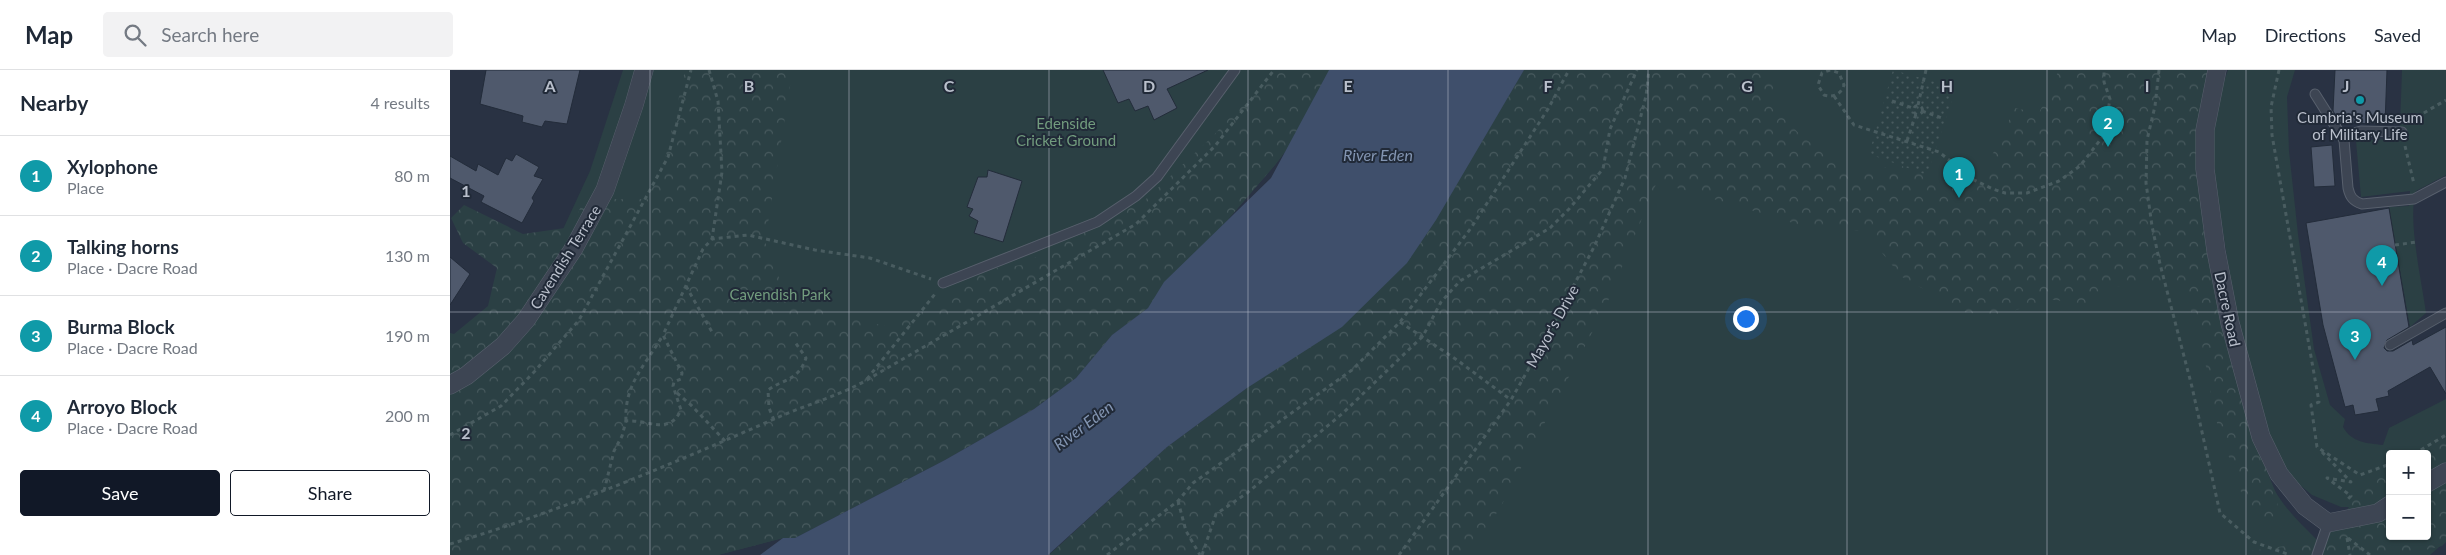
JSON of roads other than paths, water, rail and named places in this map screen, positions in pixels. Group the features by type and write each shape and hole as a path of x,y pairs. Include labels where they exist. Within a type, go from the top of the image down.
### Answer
{"street":[{"name":"Cavendish Terrace","path":"450,385 466,376 503,346 526,320 574,248 605,190 644,70"},
{"name":"Dacre Road","path":"2217,70 2205,130 2205,169 2216,251 2230,324 2261,437 2279,474 2304,506 2328,522"},
{"path":"2431,481 2446,472"},
{"path":"2328,522 2378,512 2386,507"}],"lane":[{"path":"943,283 1097,222 1136,196 1157,177 1235,70"},
{"path":"2315,94 2344,140 2348,188 2350,196 2355,202 2362,204 2414,199 2446,182"},
{"path":"2344,140 2346,135 2352,132 2402,132"},
{"path":"2390,344 2446,313"},
{"path":"2317,555 2328,522"}],"water":[{"name":"River Eden","path":"1329,70 1524,70 1436,220 1407,263 1342,327 1247,388 1167,447 1048,555 760,555 783,538 795,538 945,460 1034,409 1076,378 1112,335 1148,308 1164,282 1271,178"}],"place":[{"name":"Cumbria's Museum of Military Life","path":"2360,100"},
{"name":"Talking horns","path":"2108,147"},
{"name":"Xylophone","path":"1959,198"},
{"name":"Arroyo Block","path":"2382,286"},
{"name":"Burma Block","path":"2355,360"}],"park label":[{"name":"Edenside Cricket Ground","path":"1066,132"},
{"name":"Cavendish Park","path":"780,294"}]}
